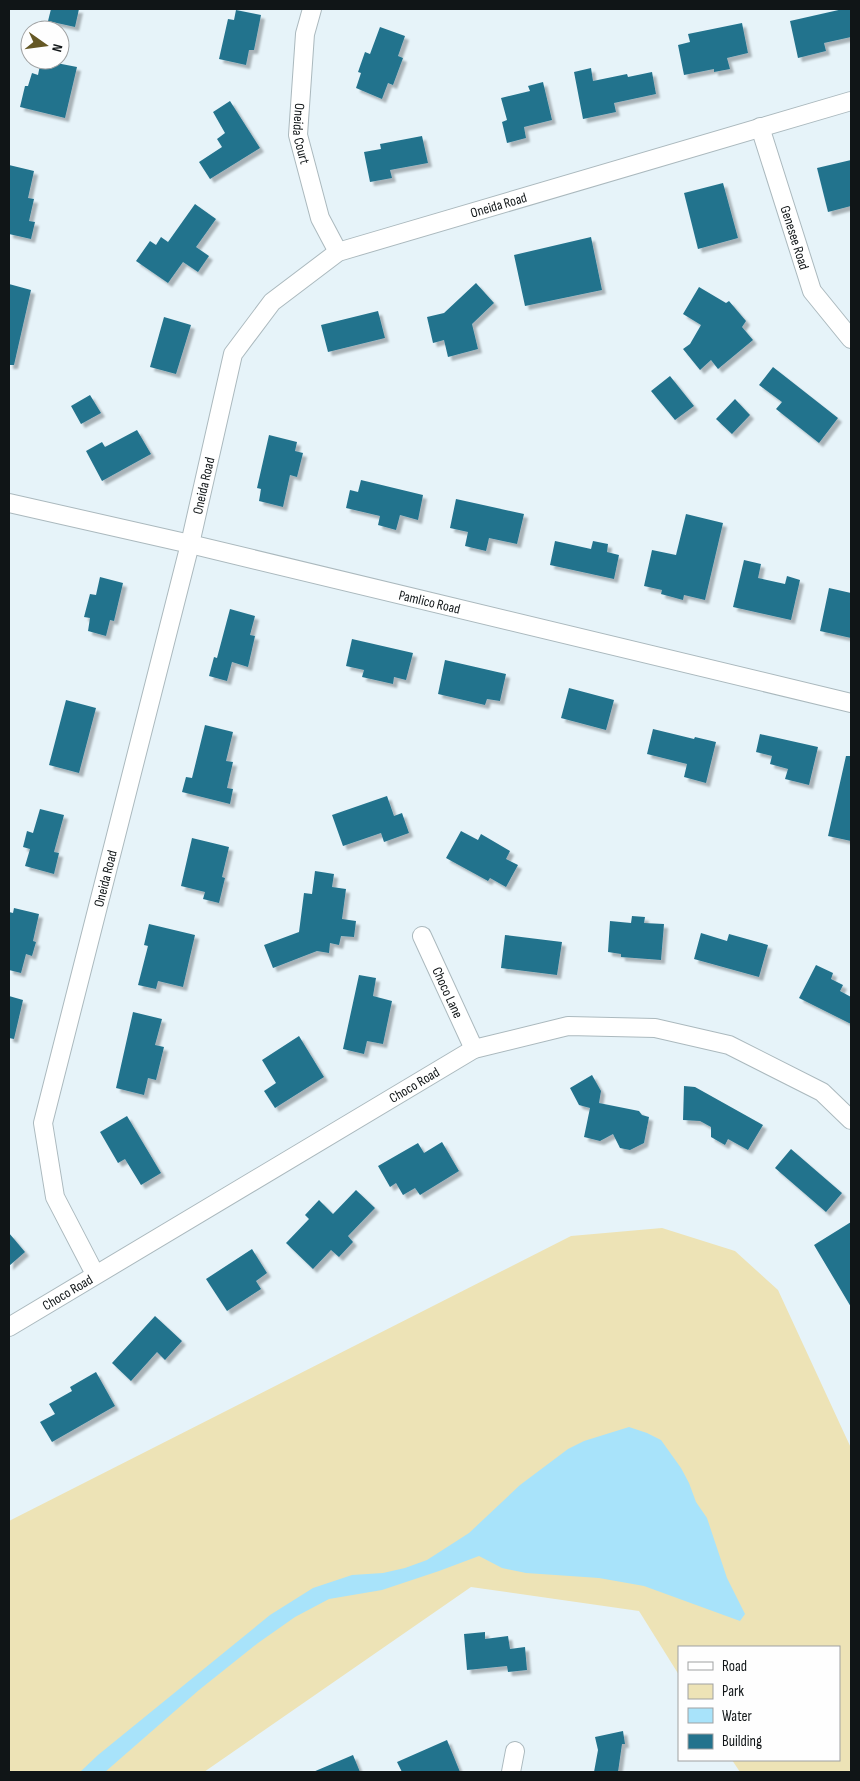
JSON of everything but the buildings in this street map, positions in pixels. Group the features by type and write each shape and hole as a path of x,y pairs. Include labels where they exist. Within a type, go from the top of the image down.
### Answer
{"street":[{"name":"Oneida Court","path":"312,9 305,34 298,135 320,218 338,252"},
{"name":"Oneida Road","path":"95,1274 55,1197 43,1123 190,544 233,354 272,302 338,252 851,101"},
{"name":"Genesee Road","path":"760,127 812,291 851,339"},
{"name":"Pamlico Road","path":"9,503 190,544 851,703"},
{"name":"Choco Lane","path":"422,936 474,1049"},
{"name":"Choco Road","path":"9,1327 474,1049 568,1026 655,1028 729,1045 822,1092 851,1120"},
{"path":"511,1772 515,1750"}],"green space":[{"path":"662,1228 735,1251 778,1290 851,1448 851,1772 740,1772 733,1761 840,1761 840,1646 678,1646 678,1673 639,1611 471,1587 204,1772 9,1772 9,1521 571,1236"}],"water":[{"path":"629,1427 661,1440 681,1468 696,1502 707,1518 727,1578 745,1614 740,1621 644,1586 599,1578 526,1573 502,1568 479,1556 382,1590 329,1599 295,1617 258,1643 199,1690 105,1772 80,1772 98,1755 270,1615 313,1588 352,1575 383,1573 427,1560 469,1533 520,1485 568,1449 584,1441"}]}
